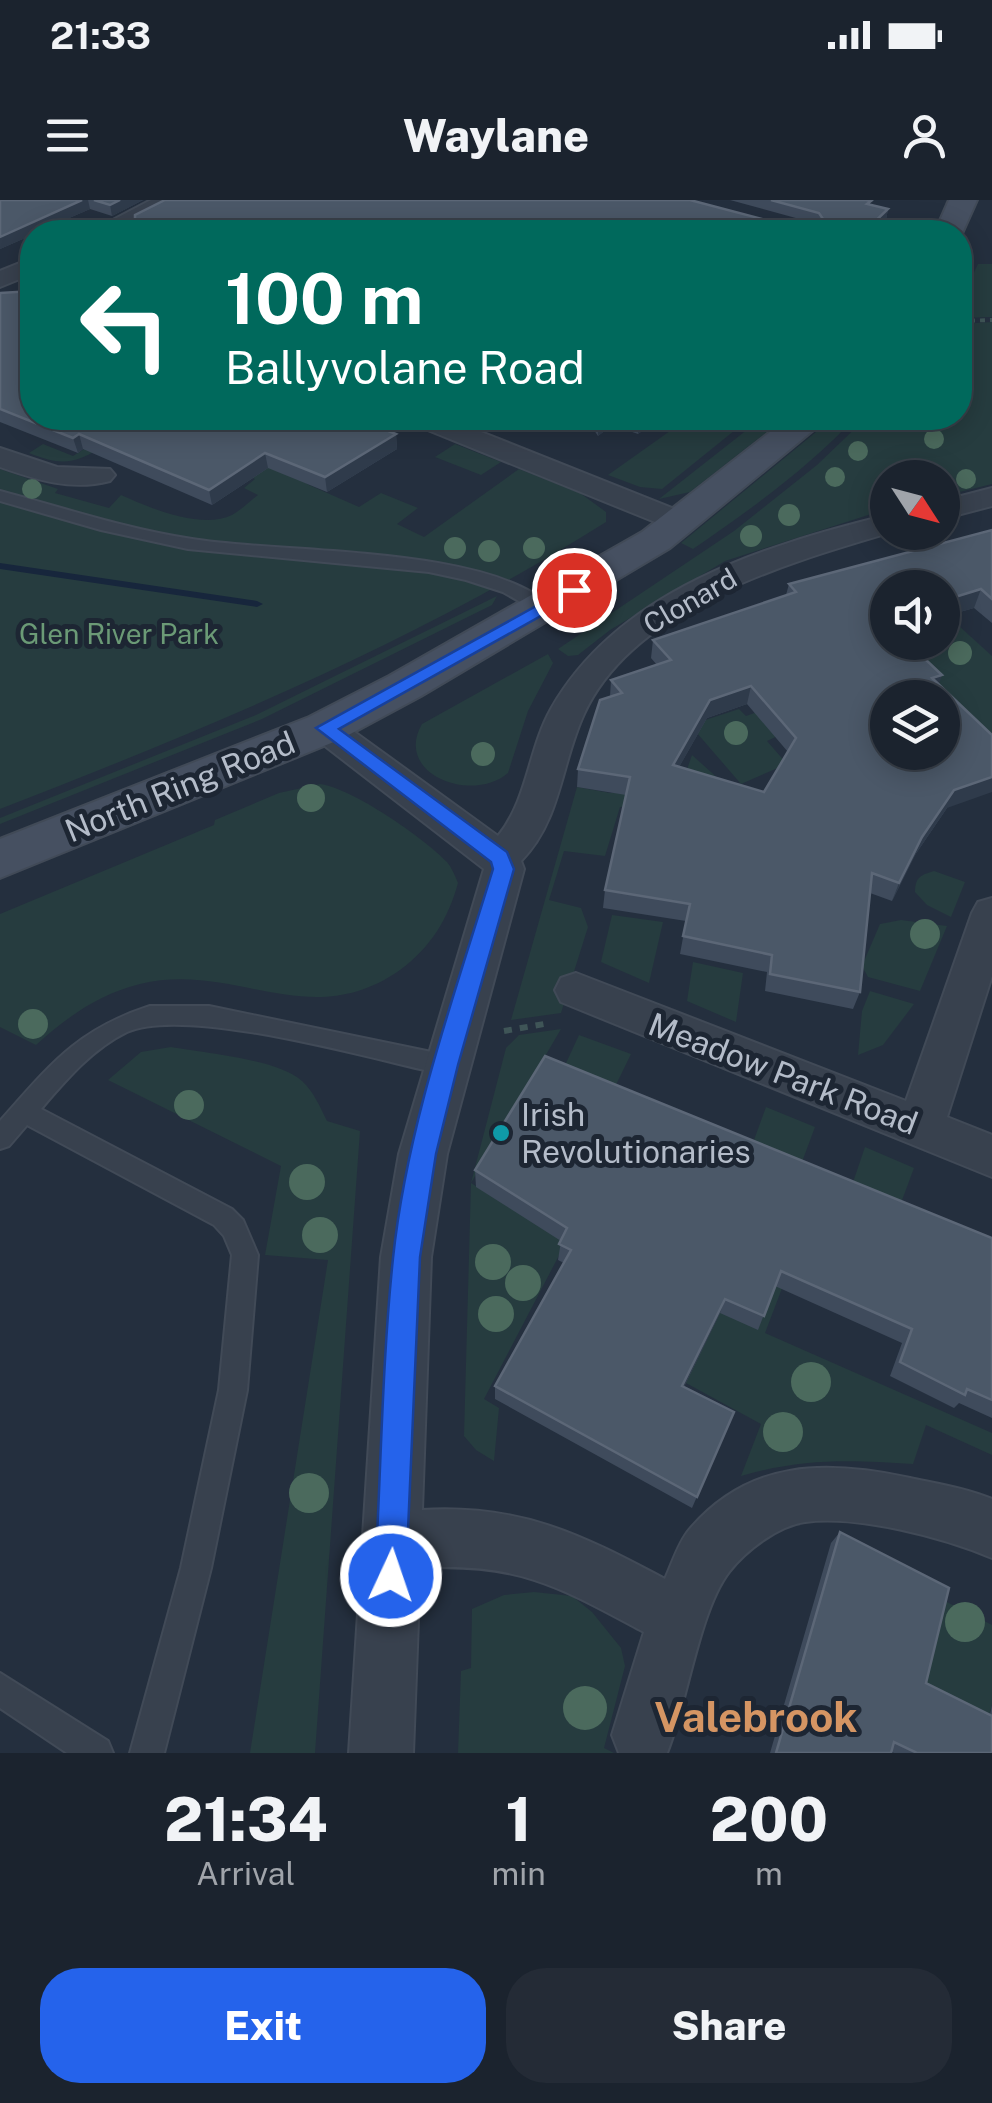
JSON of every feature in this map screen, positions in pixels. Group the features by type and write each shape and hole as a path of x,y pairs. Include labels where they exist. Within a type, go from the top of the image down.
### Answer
{"main road":[{"name":"North Ring Road","path":"0,858 325,728 544,608 681,522 795,430"}],"street":[{"path":"126,220 168,200"},
{"path":"453,430 681,522"},
{"path":"0,457 54,476 100,475"},
{"path":"960,505 992,497"},
{"name":"Clonard","path":"500,858 524,833 580,683 631,634 728,576 870,530"},
{"path":"325,728 500,858 504,869 446,1065 424,1154 406,1257 381,1753"},
{"path":"920,1127 992,913"},
{"name":"Meadow Park Road","path":"568,1007 640,1019 992,1156"},
{"path":"643,1735 678,1618 708,1552 755,1511 804,1494 858,1495 971,1519 992,1529"},
{"path":"392,1541 465,1536 518,1544 588,1572 678,1618"}],"lane":[{"path":"0,496 156,538 219,549 413,566 468,576 508,586 544,608"},
{"path":"0,1138 88,1045 118,1026 150,1015 209,1015 446,1065"},
{"path":"24,1112 223,1216 234,1228 245,1254 230,1408 196,1568 147,1753"},
{"path":"0,1689 96,1753"}],"path":[{"path":"498,1033 568,1007"}],"green space":[{"path":"978,264 992,264 992,317 972,318 972,276"},
{"path":"992,322 992,484 960,492 960,460 870,460 870,514 725,561 610,630 578,655 568,656 558,649 734,531 817,465 853,430 972,430 972,323"},
{"name":"Glen River Park","path":"224,430 309,485 359,507 381,493 418,508 397,524 424,537 519,469 580,493 606,512 606,522 461,606 310,680 0,809 0,469 58,489 55,493 109,508 121,495 191,519 220,519 258,495 244,488 255,479 226,465 98,449 64,462 29,453 43,444 73,456 113,431"},
{"path":"735,430 662,489 640,487 608,475 670,431"},
{"path":"747,430 770,430 690,492 659,499"},
{"path":"818,430 843,430 798,471 693,549 681,543"},
{"path":"455,444 501,462 481,475 435,457"},
{"path":"497,596 492,605 262,719 0,824 0,818 256,715"},
{"path":"960,627 992,656 992,753 960,719 960,680 924,680 905,660 960,660"},
{"path":"548,654 553,663 528,711 508,773 493,782 475,785 441,779 427,770 418,757 416,742 422,724"},
{"path":"774,706 784,733 767,741 787,764 741,784 690,725 739,709 746,716"},
{"path":"692,755 731,790 719,800 865,794 620,807 605,856 564,851 549,900 581,908 588,927 561,1013 511,1020 577,787 610,793 684,778"},
{"path":"320,784 350,794 405,828 447,862 456,878 454,896 437,931 400,970 367,988 334,996 303,996 208,981 175,979 140,984 84,1008 36,1045 0,1027 0,914 214,825 215,820 279,793"},
{"path":"934,871 965,882 951,917 927,905 915,892 920,877"},
{"path":"612,915 663,922 649,983 601,962"},
{"path":"901,920 947,926 920,991 868,977 862,966 880,924"},
{"path":"693,962 743,973 736,1022 687,1001"},
{"path":"870,991 914,1004 883,1045 858,1055 862,1011"},
{"path":"561,1029 471,1183 506,1048 519,1035"},
{"path":"579,1035 631,1054 612,1093 561,1074"},
{"path":"171,1047 259,1062 291,1073 310,1090 327,1121 360,1131 315,1753 250,1753 328,1260 265,1255 281,1166 108,1080 141,1052"},
{"path":"766,1107 815,1127 799,1170 750,1151"},
{"path":"865,1147 914,1168 898,1211 850,1191"},
{"path":"471,1183 566,1242 484,1399 499,1408 494,1461 476,1450 464,1436"},
{"path":"789,1270 765,1333 992,1433 992,1455 926,1425 913,1464 827,1462 741,1476 761,1424 686,1383 578,1281"},
{"path":"534,1592 572,1596 592,1612 621,1648 625,1666 604,1748 614,1753 458,1753 461,1671 471,1668 472,1609 504,1595"},
{"path":"937,1597 992,1625 992,1705 977,1753 904,1659"}],"building":[{"path":"0,200 82,200 38,220 20,220 20,228 0,237"},
{"path":"94,200 120,200 110,205"},
{"path":"165,200 690,200 766,220 135,220 135,215"},
{"path":"771,200 866,200 871,201 867,204 888,209 877,220 824,220 819,213"},
{"path":"20,292 20,417 0,409 0,293"},
{"path":"53,430 386,430 396,434 325,477 265,453 209,490 79,434 73,438"},
{"path":"992,530 992,599 981,589 960,595 960,570 870,570 870,660 926,660 942,675 934,680 870,680 870,770 960,770 960,705 992,735 992,777 954,790 922,837 899,883 872,873 860,992 770,974 772,955 683,936 690,904 605,890 630,777 578,769 600,700 622,693 611,680 671,660 653,640 796,592 789,584 917,550 960,550 960,539","holes":["751,686 796,738 764,792 673,765 710,700"]},
{"path":"545,1056 992,1238 992,1400 967,1389 965,1395 900,1362 912,1329 781,1271 764,1316 725,1299 682,1386 734,1412 697,1497 495,1386 571,1250 559,1244 567,1228 475,1170"},
{"path":"840,1532 949,1588 926,1683 992,1716 992,1753 917,1753 894,1742 891,1753 776,1753"}],"waterway":[{"path":"0,566 257,604"}],"place":[{"name":"Irish Revolutionaries","path":"501,1133"}],"district":[{"name":"Valebrook","path":"756,1717"}],"route":[{"path":"391,1576 406,1257 424,1154 446,1065 504,869 500,858 325,728 574,590"}]}
